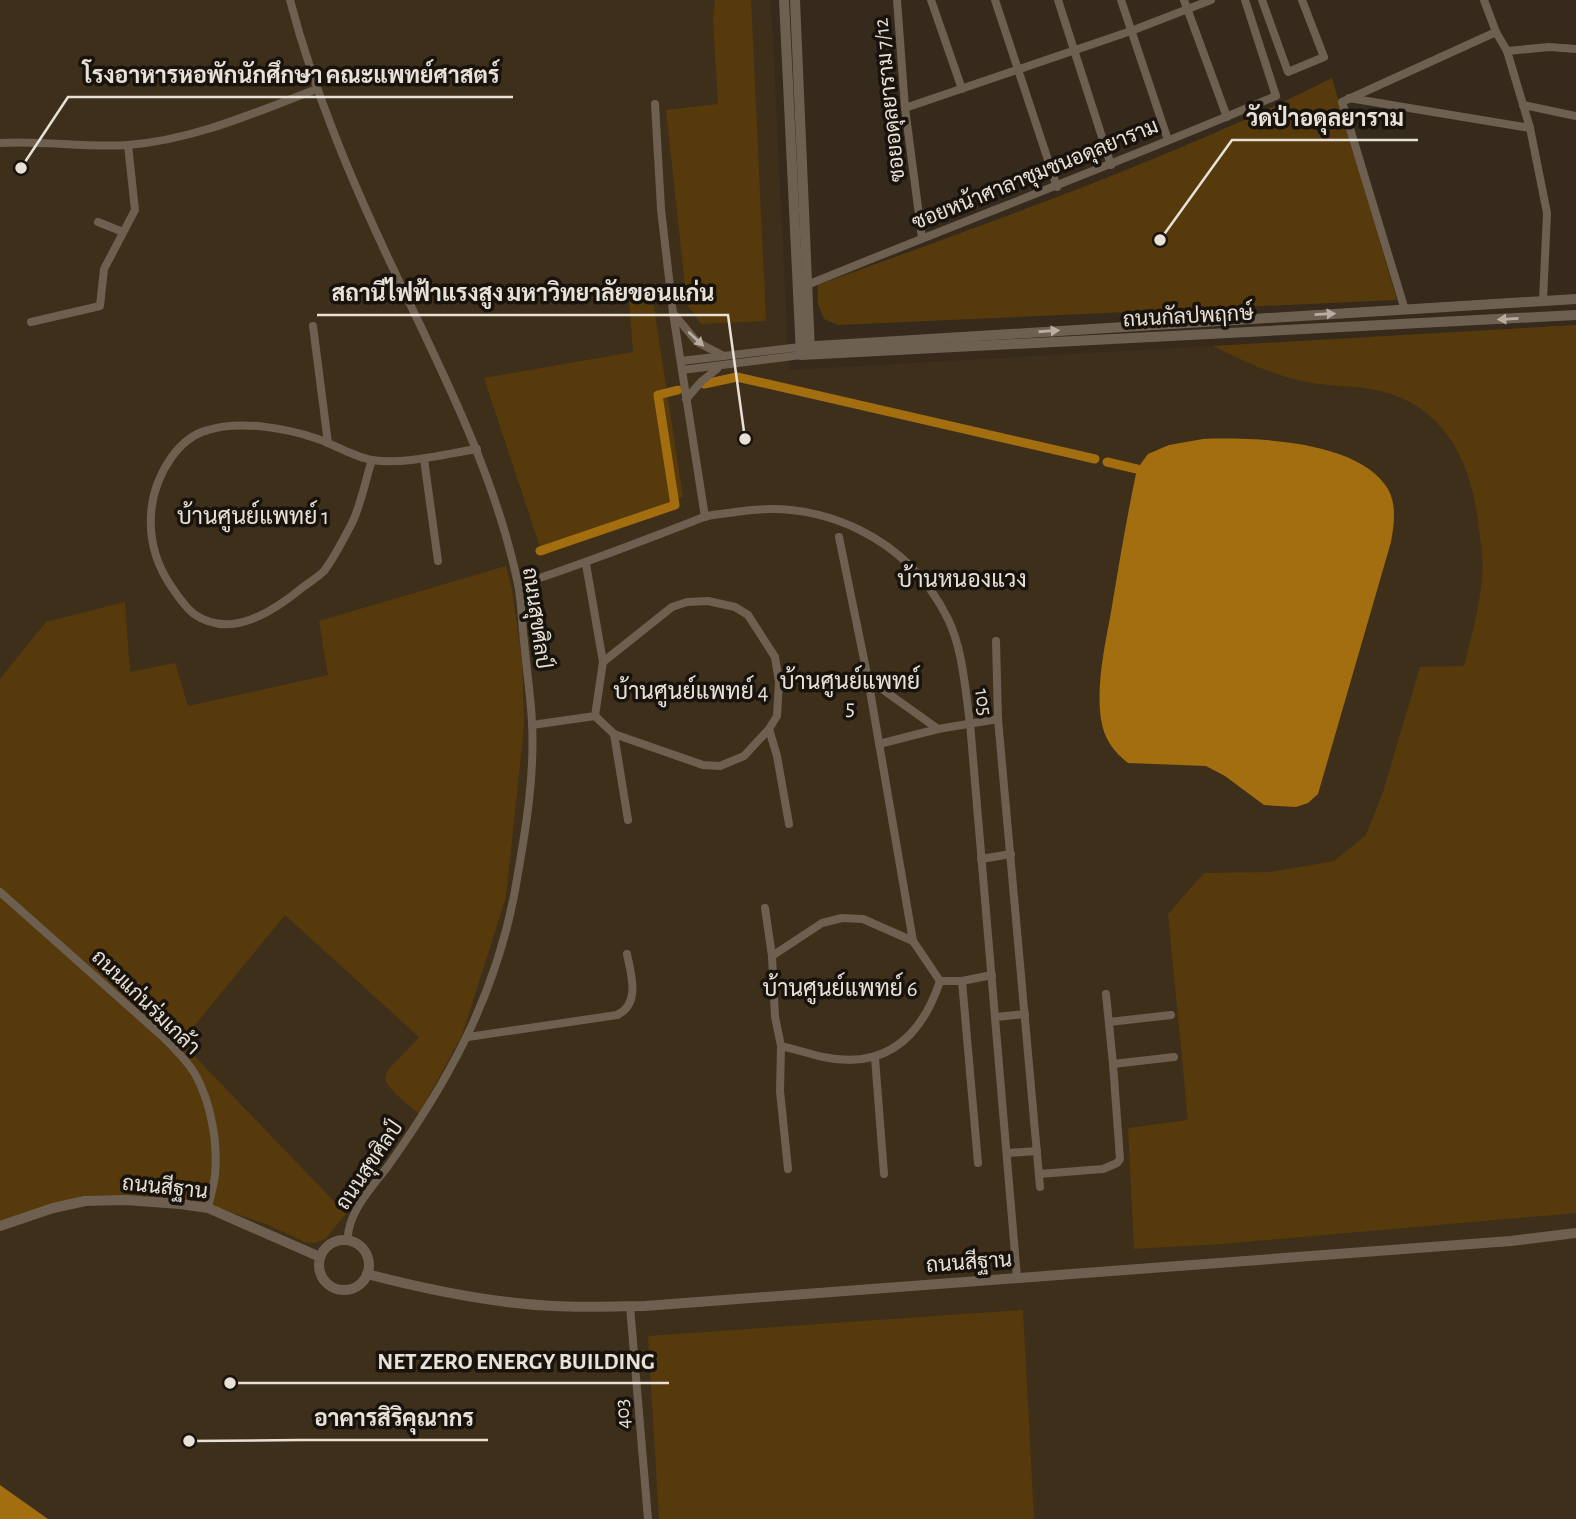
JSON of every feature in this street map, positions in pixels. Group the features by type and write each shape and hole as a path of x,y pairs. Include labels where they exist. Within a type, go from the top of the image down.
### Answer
{"main road":[{"path":"784,0 805,351"},
{"path":"794,0 807,285 805,351"},
{"name":"ถนนกัลปพฤกษ์","path":"805,351 1283,316 1576,299"},
{"name":"ถนนกัลปพฤกษ์","path":"805,351 1576,315"},
{"path":"1282,330 1283,316"}],"street":[{"name":"ถนนสุขศิลป์","path":"290,0 317,89 349,171 477,449 497,506 518,585 532,725 529,796 513,898 493,971 468,1037 422,1118 359,1207 350,1225 348,1241"},
{"name":"ซอยอดุลยาราม 7/12","path":"897,0 905,108 922,238"},
{"path":"931,0 962,89"},
{"path":"995,0 1057,187"},
{"path":"1058,0 1111,165"},
{"path":"1121,0 1168,140"},
{"path":"905,108 1131,31 1185,4 1211,0"},
{"path":"1245,0 1251,19 1267,14"},
{"path":"1262,0 1288,72 1324,57 1302,0"},
{"path":"1484,0 1496,32 1507,51 1530,128 1547,213 1543,301"},
{"path":"1185,4 1227,117"},
{"name":"ซอยหน้าศาลาชุมชนอดุลยาราม","path":"807,285 1057,187 1276,96 1251,19"},
{"path":"1405,310 1342,102 1496,32"},
{"path":"1507,51 1549,47 1576,49"},
{"path":"0,143 128,145 209,128 254,114 317,89"},
{"path":"1349,98 1530,128"},
{"path":"655,104 661,209 673,313 705,517"},
{"path":"1522,105 1576,116"},
{"path":"31,322 100,306 104,269 135,210 128,145"},
{"path":"97,222 123,232"},
{"path":"673,313 697,342 726,361"},
{"path":"313,326 328,443"},
{"path":"681,365 805,351"},
{"path":"686,399 707,376 726,361"},
{"path":"372,460 352,523 323,572 258,618 233,624 212,624 193,613 163,575 150,533 154,490 162,470 192,436 227,426 247,425 315,438 372,460 424,459 477,449"},
{"path":"424,459 438,561"},
{"name":"105","path":"518,585 586,564 705,517 771,508 817,513 858,527 893,549 923,579 937,598 950,621 959,651 970,723 1017,1277"},
{"path":"839,537 868,679 913,941 940,981"},
{"path":"586,564 603,662 595,716"},
{"path":"595,716 614,734 702,765 720,766 744,756 769,729 777,716 779,682 775,657 748,615 735,607 708,601 687,602 672,607 603,662"},
{"path":"996,641 998,719 1040,1187"},
{"path":"868,679 937,729"},
{"path":"532,725 595,716"},
{"path":"879,744 937,729 998,719"},
{"path":"769,729 777,756 789,824"},
{"path":"614,734 628,820"},
{"path":"981,859 1011,854"},
{"name":"ถนนแก่นร่มเกล้า","path":"0,892 162,1036 195,1073 211,1121 215,1176 208,1208"},
{"path":"765,908 772,956 775,1017 781,1046 780,1091 788,1169"},
{"path":"772,956 822,923 842,918 863,919 913,941"},
{"path":"468,1037 624,1012 632,997 627,954"},
{"path":"940,981 962,981 992,975"},
{"path":"781,1046 832,1058 875,1058 895,1049 917,1028 940,981"},
{"path":"962,981 978,1163"},
{"path":"1039,1174 1104,1169 1117,1163 1121,1152 1106,994"},
{"path":"996,1017 1025,1014"},
{"path":"1109,1022 1171,1015"},
{"path":"1114,1064 1174,1057"},
{"path":"875,1058 884,1174"},
{"path":"1007,1153 1037,1151"},
{"name":"ถนนสีฐาน","path":"0,1226 53,1208 85,1201 149,1202 208,1208 320,1257"},
{"name":"ถนนสีฐาน","path":"367,1273 462,1295 520,1304 631,1306 1511,1241 1576,1233"},
{"path":"341,1240 348,1241 363,1249 369,1265 360,1285 354,1289 334,1288 327,1284 319,1272 320,1257 328,1246 341,1240"},
{"name":"403","path":"631,1306 648,1519"}],"shaded area":[{"path":"0,0 771,0 789,370 1576,325 1576,1519 0,1519"},
{"path":"715,0 751,0 766,321 701,324 687,304 666,110 718,104 713,20"},
{"path":"1332,78 1397,300 838,325 824,319 818,304 818,285 1013,214 1142,163"},
{"path":"628,287 651,288 683,497 543,556 484,378 633,352"},
{"path":"1576,325 1576,1213 1134,1249 1128,1128 1188,1120 1168,914 1204,873 1271,872 1334,861 1366,835 1383,792 1420,667 1464,666 1483,571 1471,484 1453,443 1424,411 1404,399 1381,391 1312,383 1279,375 1213,346"},
{"path":"1203,439 1276,441 1330,451 1354,460 1374,473 1388,489 1393,502 1391,542 1318,794 1308,803 1296,807 1264,805 1225,776 1206,766 1128,763 1110,744 1102,726 1102,665 1137,469 1148,454 1169,445"},
{"path":"506,566 522,660 524,727 506,897 462,1035 419,1114 392,1090 386,1076 389,1069 419,1037 285,915 181,1042 346,1214 325,1239 314,1243 305,1242 266,1224 195,1200 85,1201 0,1226 0,679 46,622 125,602 130,672 175,663 188,706 328,675 319,621"},
{"path":"1023,1310 1034,1519 659,1519 648,1336"},
{"path":"0,1485 48,1519 0,1519"}],"waterway":[{"path":"704,384 737,377 1095,459"},
{"path":"540,551 675,505 658,395 678,390"},
{"path":"1107,462 1137,469"}],"place":[{"name":"โรงอาหารหอพักนักศึกษา คณะแพทย์ศาสตร์","path":"21,168"},
{"name":"วัดป่าอดุลยาราม","path":"1160,240"},
{"name":"สถานีไฟฟ้าแรงสูง มหาวิทยาลัยขอนแก่น","path":"745,439"},
{"name":"NET ZERO ENERGY BUILDING","path":"230,1383"},
{"name":"อาคารสิริคุณากร","path":"189,1441"}],"district":[{"name":"บ้านศูนย์แพทย์ 1","path":"253,516"},
{"name":"บ้านหนองแวง","path":"962,579"},
{"name":"บ้านศูนย์แพทย์ 4","path":"691,691"},
{"name":"บ้านศูนย์แพทย์ 5","path":"850,694"},
{"name":"บ้านศูนย์แพทย์ 6","path":"840,988"}]}
